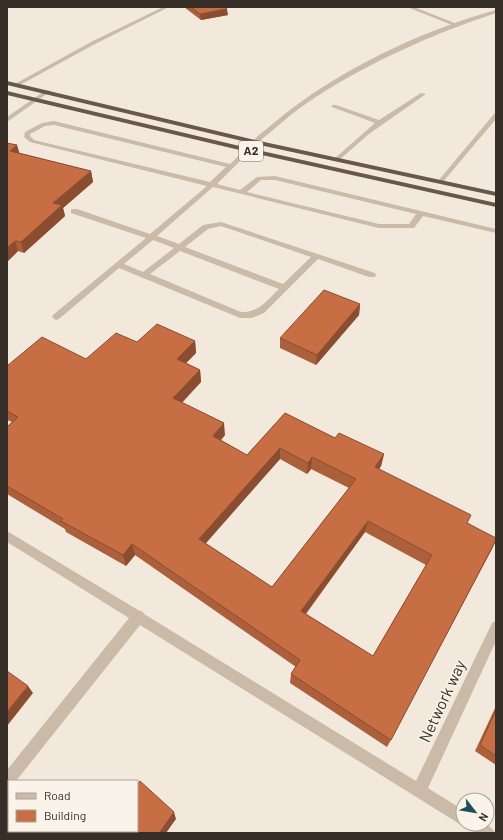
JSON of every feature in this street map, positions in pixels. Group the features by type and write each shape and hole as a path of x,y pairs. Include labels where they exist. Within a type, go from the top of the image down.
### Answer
{"highway":[{"name":"A2","path":"7,83 48,91 255,142 496,194"},
{"name":"A2","path":"7,93 248,150 496,205"}],"street":[{"path":"16,85 93,43 167,7"},
{"path":"409,7 454,24"},
{"path":"255,142 304,103 382,56 454,24 496,11"},
{"path":"7,120 48,91"},
{"path":"336,160 378,122 423,94"},
{"path":"334,106 378,122"},
{"path":"440,182 496,115"},
{"path":"230,166 54,123 44,124 27,133 26,137 32,141 210,186 379,226 410,226 422,212"},
{"path":"56,317 152,237 248,150"},
{"path":"242,193 259,178 275,178 422,212 496,231"},
{"path":"74,211 180,247 285,288"},
{"path":"144,275 206,227 222,224 372,275"},
{"path":"119,265 240,315 252,315 261,311 317,256"},
{"path":"7,536 139,616 455,813"},
{"path":"7,781 139,616"},
{"name":"Network way","path":"419,790 496,627"}],"building":[{"path":"191,7 225,7 227,9 200,14"},
{"path":"7,143 17,145 10,151 91,171 53,203 62,205 21,242 15,241 7,248"},
{"path":"324,290 360,304 317,355 280,338"},
{"path":"157,324 195,341 177,359 200,370 173,398 224,423 213,436 247,455 285,413 335,438 339,433 384,454 375,467 471,515 467,523 496,538 391,740 291,674 300,660 132,544 123,555 61,521 63,519 7,486 7,427 18,417 7,411 7,366 42,337 86,359 116,333 137,342","holes":["280,448 308,463 312,457 356,479 272,587 199,539","368,521 432,555 373,656 301,611"]},
{"path":"7,671 28,686 7,712"},
{"path":"496,710 496,756 480,745"},
{"path":"140,781 174,812 159,833 67,833 138,832 138,784"}]}
